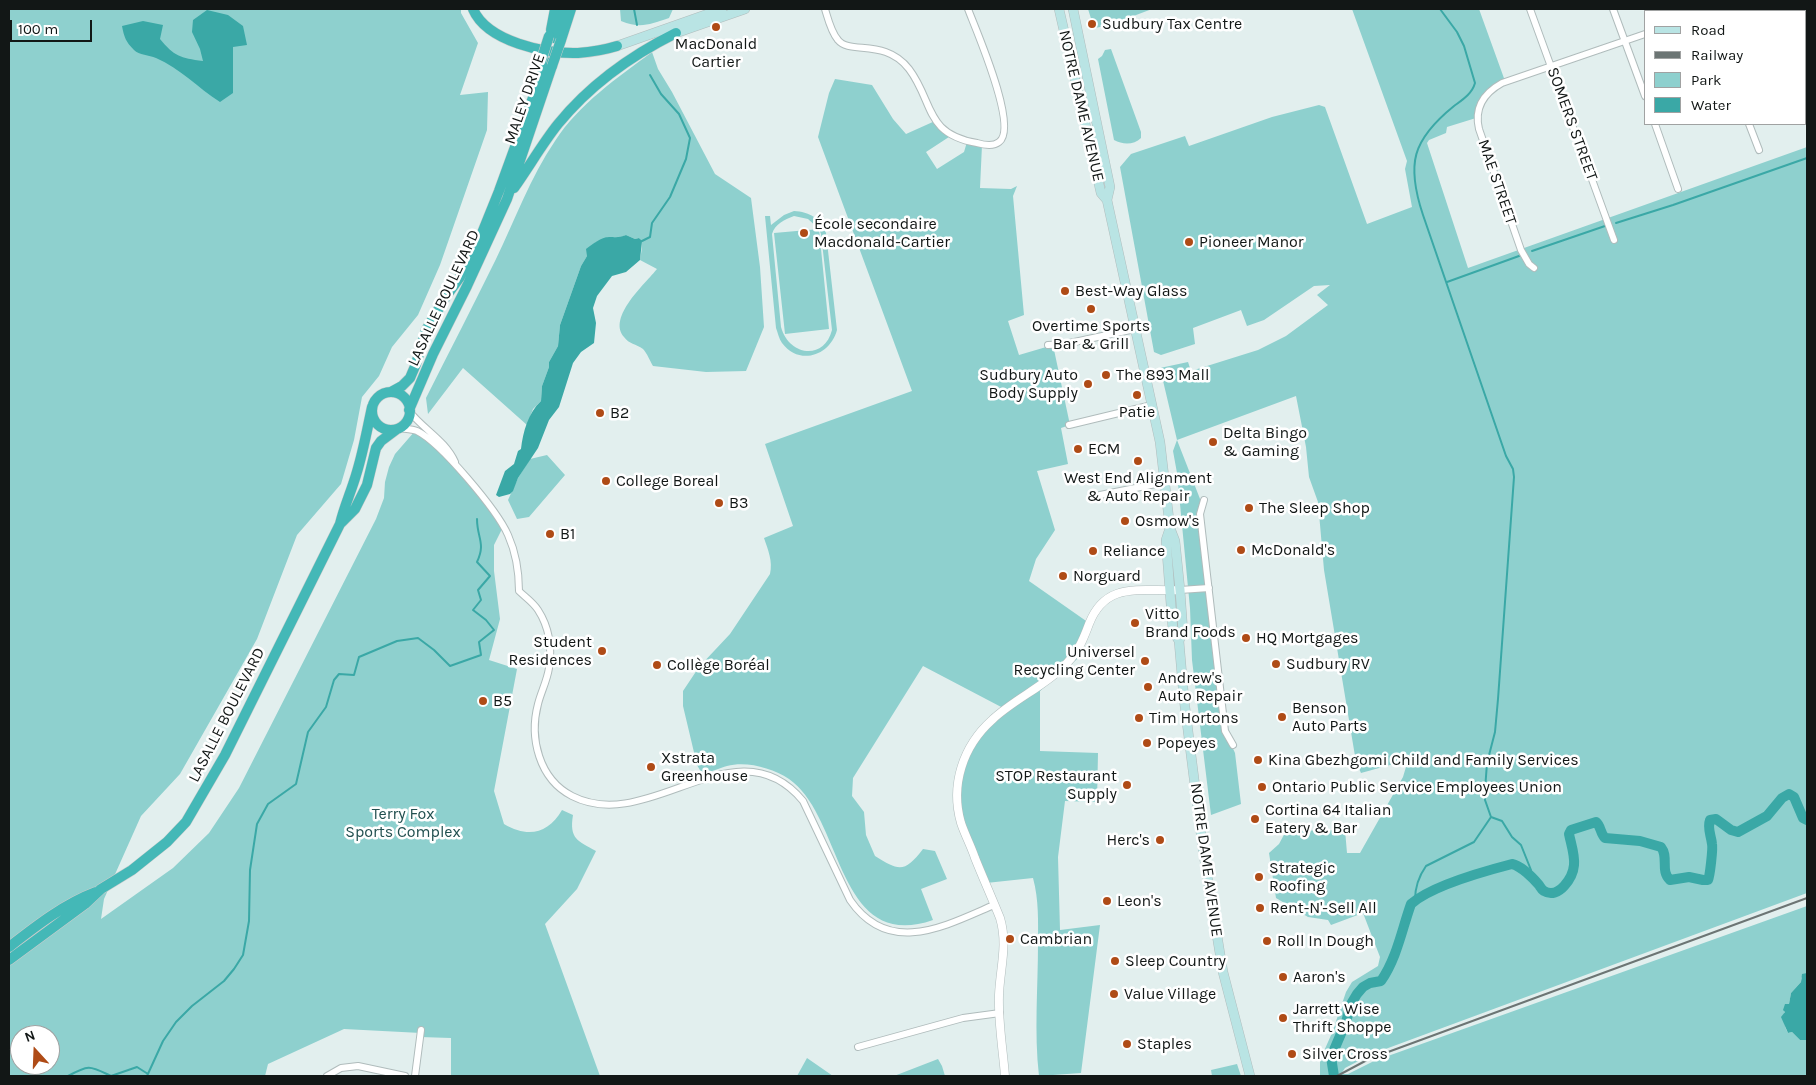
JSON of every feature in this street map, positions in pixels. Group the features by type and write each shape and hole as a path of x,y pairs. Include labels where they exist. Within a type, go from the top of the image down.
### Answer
{"highway":[{"path":"473,9 480,21 488,28 514,42 532,48 554,52 580,53 617,46"},
{"path":"555,38 556,9"},
{"name":"MALEY DRIVE","path":"507,199 564,9"},
{"name":"MALEY DRIVE","path":"555,38 571,9"},
{"path":"507,199 557,126 575,105 611,73 660,41 676,34"},
{"name":"MALEY DRIVE","path":"500,191 547,63"},
{"name":"LASALLE BOULEVARD","path":"391,392 402,386 410,378 426,330 447,294 460,277 478,243 500,191"},
{"name":"LASALLE BOULEVARD","path":"410,411 433,354 507,199"},
{"path":"391,392 402,396 406,400 410,411 406,422 397,428 386,429 380,427 373,418 372,407 377,398 391,392"},
{"name":"LASALLE BOULEVARD","path":"9,947 80,898 101,889 132,870 167,842 186,822 224,755 340,524 364,447 372,407"},
{"name":"LASALLE BOULEVARD","path":"340,524 355,509 367,485 376,448 381,440 397,428"},
{"name":"LASALLE BOULEVARD","path":"9,960 85,904 101,889"}],"main road":[{"path":"617,46 722,9"},
{"path":"676,34 745,9"},
{"name":"NOTRE DAME AVENUE","path":"1059,9 1101,193 1107,200"},
{"name":"NOTRE DAME AVENUE","path":"1073,9 1110,187 1107,200 1160,442 1170,528 1175,541 1180,590 1183,632 1179,641"},
{"name":"NOTRE DAME AVENUE","path":"1170,528 1166,540 1173,631 1179,641 1184,699 1208,886 1223,972 1250,1076"}],"street":[{"path":"825,9 838,42 845,46 884,50 904,63 916,80 933,118 944,130 958,138 978,144 993,145 1001,141 1006,129 999,94 968,9"},
{"name":"SOMERS STREET","path":"1530,9 1614,240"},
{"path":"1613,9 1644,93"},
{"path":"1710,10 1719,9"},
{"path":"1550,66 1644,34"},
{"name":"MAE STREET","path":"1534,268 1529,264 1521,250 1479,129 1476,115 1478,107 1487,93 1502,83 1550,66"},
{"path":"1655,125 1678,189"},
{"path":"1749,125 1759,150"},
{"path":"1048,345 1065,344 1135,329"},
{"path":"1070,424 1152,406"},
{"path":"410,411 421,425 444,444 457,465 503,525 517,561 519,591 539,611 547,631 550,648 549,668 538,704 534,730 536,749 542,765 560,788 572,796 591,803 611,805 660,795 727,772 745,771 764,774 783,782 803,801 850,900 871,922 887,929 915,933 940,927 994,905"},
{"path":"397,428 416,431 457,465"},
{"path":"1100,495 1166,482"},
{"path":"1204,500 1200,514 1225,731 1233,745"},
{"path":"1005,1076 999,995 1004,942 1002,924 962,823 958,805 958,780 967,751 983,728 994,718 1044,683 1073,657 1078,651 1093,613 1104,600 1114,594 1127,592 1209,588"},
{"path":"858,1047 963,1018 1000,1013"},
{"path":"415,1076 421,1030"},
{"path":"327,1076 341,1068 358,1066 405,1076"}],"green space":[{"name":"Terry Fox Sports Complex","path":"9,9 461,9 461,13 478,43 460,95 488,92 487,130 440,265 418,315 392,347 379,376 362,397 354,440 341,484 297,535 257,639 180,774 141,816 104,899 101,919 173,868 209,833 239,788 376,519 384,498 385,482 389,467 395,454 415,431 432,441 504,525 494,545 494,571 500,619 489,660 517,669 494,791 504,824 521,831 537,831 544,829 550,824 562,810 573,815 572,829 576,838 584,845 596,851 577,889 545,924 600,1076 451,1076 451,1038 420,1037 421,1033 344,1029 268,1064 265,1076 9,1076"},
{"path":"620,9 673,9 669,18 651,24 634,25 621,21"},
{"path":"1088,9 1152,9 1107,26 1094,28"},
{"path":"1352,9 1479,9 1505,81 1486,93 1476,118 1447,127 1446,133 1429,140 1427,143 1468,268 1807,147 1807,893 1372,1054 1345,1068 1341,1074 1348,1074 1374,1061 1807,906 1807,973 1801,978 1801,982 1791,993 1788,1006 1785,1005 1784,1019 1788,1033 1792,1032 1800,1040 1807,1040 1807,1076 1320,1076 1320,1060 1332,1033 1346,992 1352,982 1378,966 1380,957 1363,913 1331,925 1328,920 1308,917 1276,898 1269,853 1279,844 1286,831 1345,830 1347,853 1360,853 1403,777 1408,760 1361,773 1356,762 1324,570 1318,502 1309,477 1306,447 1296,396 1177,440 1160,368 1188,362 1191,371 1258,350 1286,336 1328,305 1317,295 1330,285 1314,286 1264,320 1247,326 1241,310 1193,328 1195,344 1161,355 1154,352 1120,167 1131,154 1185,136 1189,146 1272,117 1319,105 1325,107 1367,224 1412,207 1405,169 1407,161"},
{"path":"1111,49 1141,132 1141,138 1132,143 1121,143 1114,140 1098,59 1105,50"},
{"path":"652,52 658,69 715,174 751,198 760,267 764,327 746,371 706,372 653,366 643,349 624,337 620,329 620,320 624,310 637,291 657,269 640,260 642,246 639,238 635,239 626,235 619,238 608,237 595,243 581,266 560,325 558,346 549,362 542,386 541,401 533,409 527,425 463,368 428,414 426,398 487,277 530,184 546,155 575,115 587,103"},
{"path":"835,79 872,85 893,119 906,134 935,121 952,135 926,152 937,169 964,152 967,142 982,145 980,188 1011,189 1017,186 1013,196 1024,315 1008,321 1019,355 1053,345 1070,425 1061,428 1068,464 1037,471 1055,530 1036,559 1029,581 1089,623 1083,640 1083,654 1040,691 1040,751 1098,753 1097,802 1065,801 1058,857 1060,930 1100,925 1081,1073 1039,1076 1036,1026 1038,911 1033,878 986,883 958,805 967,752 1005,709 923,666 853,778 852,796 864,812 866,835 875,856 891,865 902,867 917,857 923,849 935,851 947,879 921,889 933,920 901,925 877,918 859,900 845,876 821,822 807,797 789,779 759,766 743,764 727,766 711,772 701,772 697,765 683,706 683,691 699,667 730,634 770,574 770,560 764,538 793,526 765,444 912,391 818,137 829,93"},
{"path":"794,211 809,214 821,223 826,233 837,330 828,346 821,352 813,355 805,356 789,350 781,341 776,328 765,216 770,216 771,225 784,215","holes":["794,216 808,219 819,229 832,330 828,340 822,347 806,351 791,344 785,337 781,327 772,234 778,225"]},
{"path":"819,229 829,329 785,334 774,233"},
{"path":"1177,440 1202,504 1225,731 1235,753 1241,804 1211,815 1192,660 1190,608 1177,473 1173,451"},
{"path":"547,455 565,475 529,517 517,519 508,500 518,478 530,459"},
{"path":"807,1058 833,1076 797,1076"},
{"path":"938,1059 945,1076 894,1076"},
{"path":"1237,1064 1241,1076 1212,1076 1211,1070"}],"water":[{"path":"207,10 228,15 243,26 247,45 233,47 233,93 220,102 165,62 136,52 126,39 122,26 143,21 163,25 160,39 169,49 183,57 203,61 192,32 193,20"},
{"path":"626,235 635,239 639,238 642,241 640,260 626,272 612,276 597,296 593,308 596,323 594,343 581,352 573,363 559,407 549,420 538,448 518,478 513,491 510,494 499,497 496,495 505,471 514,464 518,451 521,449 529,417 541,401 542,386 549,362 558,346 560,325 581,266 587,256 586,249 603,238"},
{"path":"1807,973 1807,1040 1800,1040 1792,1032 1788,1033 1781,1017 1785,1012 1783,1010 1785,1004 1789,1004 1791,993 1801,982 1802,974"}],"waterway":[{"path":"634,9 637,25"},
{"path":"1440,9 1457,32 1464,46 1475,83 1469,94 1440,118 1421,142 1416,154 1414,167 1415,181 1423,215 1506,456 1513,469 1514,477 1498,699 1495,732 1487,763 1485,800 1491,817 1502,821 1512,837 1521,845 1531,870 1531,878"},
{"path":"642,241 650,237 652,223 670,197 686,159 690,138 679,114 661,94 650,75"},
{"path":"1616,223 1807,158"},
{"path":"1532,251 1605,226"},
{"path":"1447,282 1519,256"},
{"path":"147,1076 163,1041 176,1022 192,1006 224,981 243,955 249,921 250,870 257,824 268,804 296,784 308,732 326,707 334,680 339,674 354,675 359,657 397,641 418,638 434,650 450,666 481,655 479,642 494,630 486,620 473,610 481,600 478,590 490,576 477,562 481,550 477,519"},
{"path":"1334,1076 1331,1057 1346,1022 1351,1004 1363,987 1370,983 1381,981 1395,953 1411,904 1431,891 1459,880 1512,864 1527,873 1544,891 1550,893 1560,890 1568,881 1574,865 1569,834 1571,830 1596,822 1605,838 1640,841 1661,847 1667,876 1670,880 1689,877 1708,880 1712,851 1709,829 1710,820 1716,819 1731,830 1738,832 1767,816 1782,798 1789,794 1794,797 1803,818 1807,820"},
{"path":"1415,900 1418,882 1426,866 1474,842 1491,817"},
{"path":"68,1076 86,1068 94,1068 111,1076 137,1067 148,1074"}],"railway":[{"path":"1337,1076 1369,1059 1807,898"}],"place":[{"name":"Sudbury Tax Centre","path":"1092,24"},
{"name":"MacDonald Cartier","path":"716,27"},
{"name":"École secondaire Macdonald-Cartier","path":"804,233"},
{"name":"Pioneer Manor","path":"1189,242"},
{"name":"Best-Way Glass","path":"1065,291"},
{"name":"Overtime Sports Bar & Grill","path":"1091,309"},
{"name":"The 893 Mall","path":"1106,375"},
{"name":"Sudbury Auto Body Supply","path":"1088,384"},
{"name":"Patie","path":"1137,395"},
{"name":"B2","path":"600,413"},
{"name":"Delta Bingo & Gaming","path":"1213,442"},
{"name":"ECM","path":"1078,449"},
{"name":"West End Alignment & Auto Repair","path":"1138,461"},
{"name":"College Boreal","path":"606,481"},
{"name":"B3","path":"719,503"},
{"name":"The Sleep Shop","path":"1249,508"},
{"name":"Osmow's","path":"1125,521"},
{"name":"B1","path":"550,534"},
{"name":"McDonald's","path":"1241,550"},
{"name":"Reliance","path":"1093,551"},
{"name":"Norguard","path":"1063,576"},
{"name":"Vitto Brand Foods","path":"1135,623"},
{"name":"HQ Mortgages","path":"1246,638"},
{"name":"Student Residences","path":"602,651"},
{"name":"Universel Recycling Center","path":"1145,661"},
{"name":"Sudbury RV","path":"1276,664"},
{"name":"Collège Boréal","path":"657,665"},
{"name":"Andrew's Auto Repair","path":"1148,687"},
{"name":"B5","path":"483,701"},
{"name":"Benson Auto Parts","path":"1282,717"},
{"name":"Tim Hortons","path":"1139,718"},
{"name":"Popeyes","path":"1147,743"},
{"name":"Kina Gbezhgomi Child and Family Services","path":"1258,760"},
{"name":"Xstrata Greenhouse","path":"651,767"},
{"name":"STOP Restaurant Supply","path":"1127,785"},
{"name":"Ontario Public Service Employees Union","path":"1262,787"},
{"name":"Cortina 64 Italian Eatery & Bar","path":"1255,819"},
{"name":"Herc's","path":"1160,840"},
{"name":"Strategic Roofing","path":"1259,877"},
{"name":"Leon's","path":"1107,901"},
{"name":"Rent-N'-Sell All","path":"1260,908"},
{"name":"Cambrian","path":"1010,939"},
{"name":"Roll In Dough","path":"1267,941"},
{"name":"Sleep Country","path":"1115,961"},
{"name":"Aaron's","path":"1283,977"},
{"name":"Value Village","path":"1114,994"},
{"name":"Jarrett Wise Thrift Shoppe","path":"1283,1018"},
{"name":"Staples","path":"1127,1044"},
{"name":"Silver Cross","path":"1292,1054"}]}
